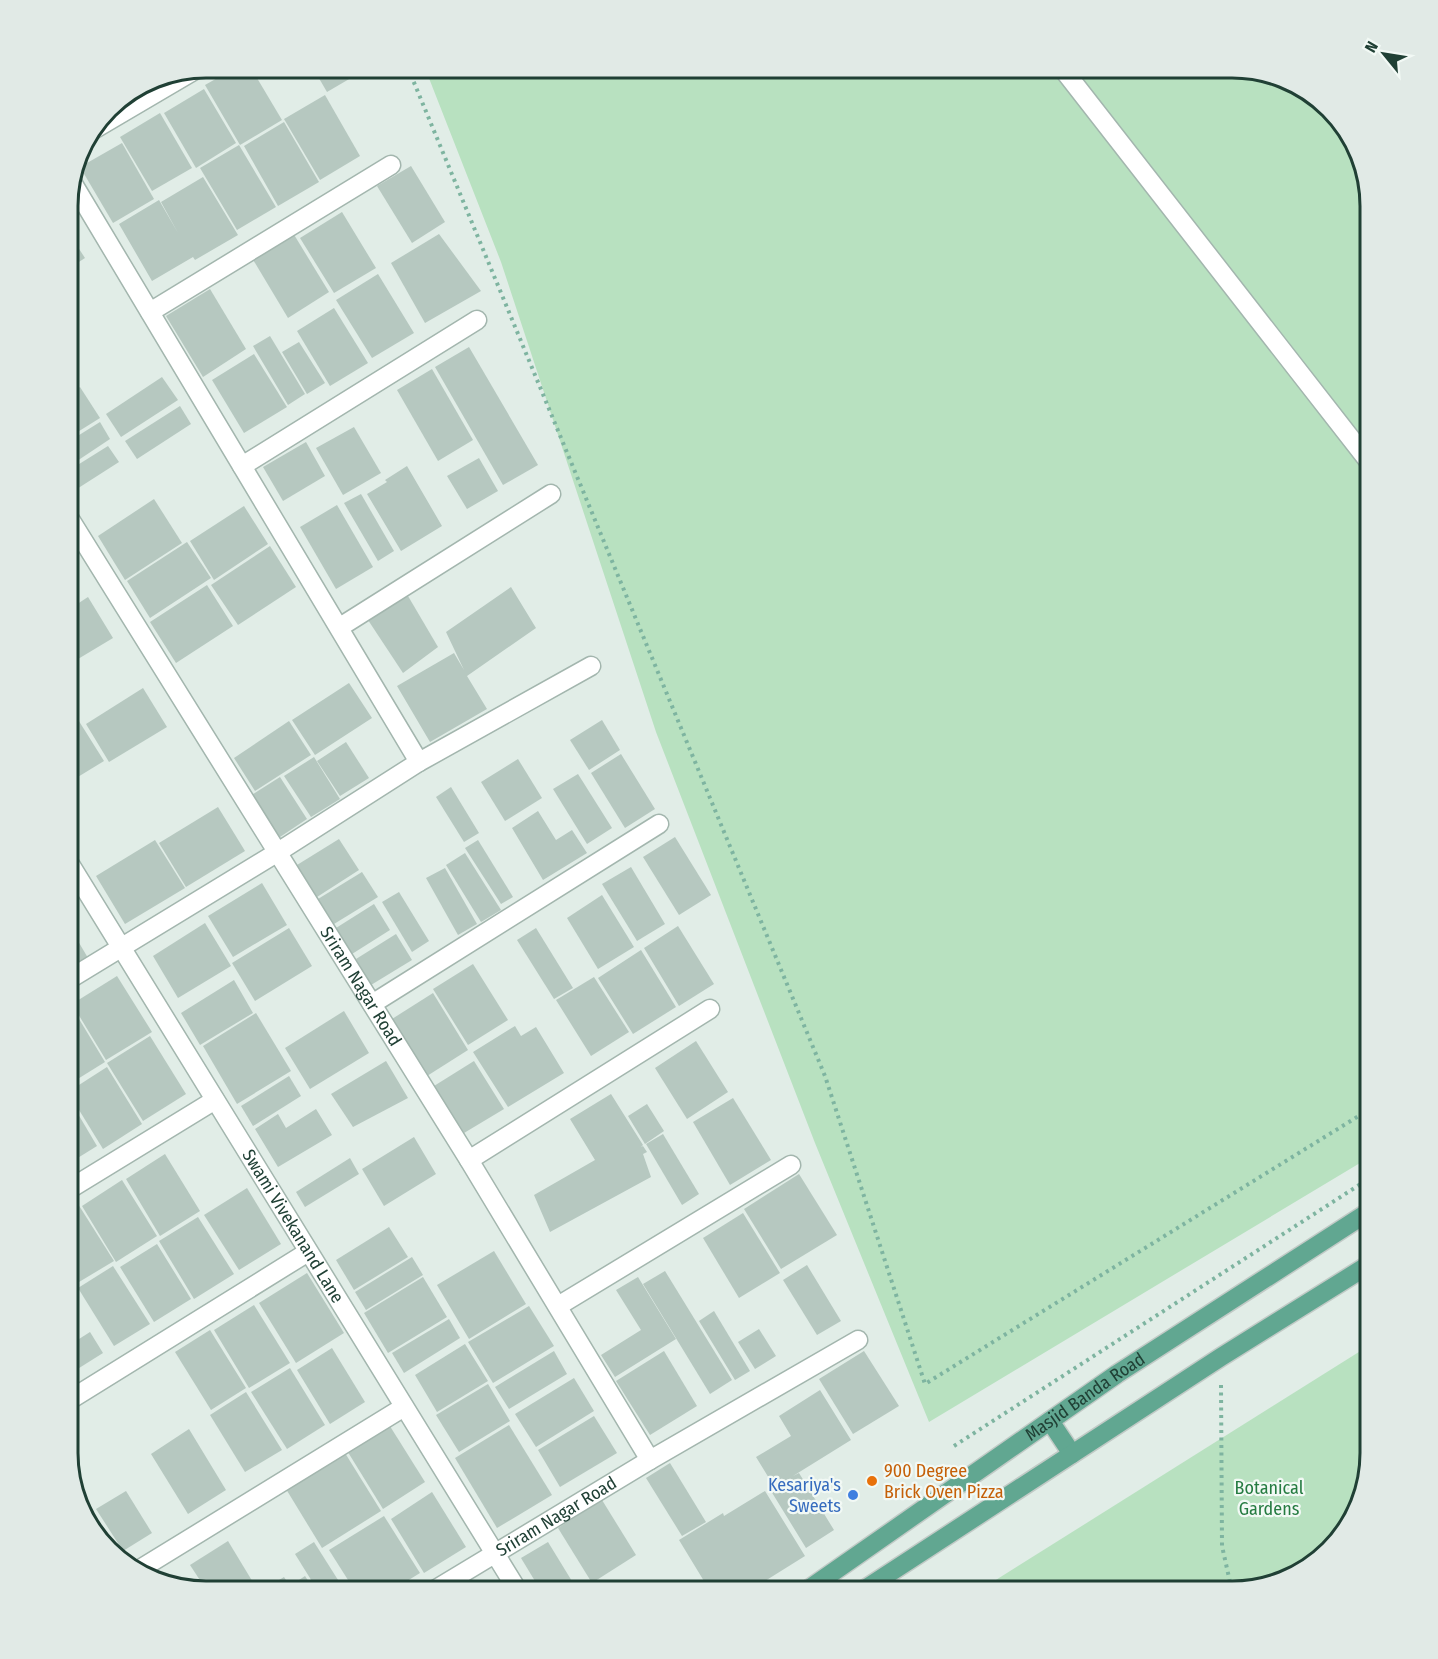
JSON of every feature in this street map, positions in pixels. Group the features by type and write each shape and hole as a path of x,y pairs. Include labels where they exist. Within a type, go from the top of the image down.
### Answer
{"main road":[{"name":"Masjid Banda Road","path":"822,1581 1117,1374 1360,1218"},
{"path":"879,1581 1221,1357 1360,1271"},
{"path":"1050,1421 1072,1454"}],"street":[{"path":"1070,78 1360,449"},
{"path":"115,117 175,82"},
{"path":"150,312 391,165"},
{"path":"79,193 419,762"},
{"path":"242,466 477,320"},
{"path":"340,627 551,494"},
{"name":"Sriram Nagar Road","path":"78,532 469,1161 650,1460"},
{"path":"78,974 278,852 419,762 591,666"},
{"path":"372,1004 658,824"},
{"name":"Swami Vivekanand Lane","path":"78,877 511,1581"},
{"path":"469,1161 710,1009"},
{"path":"78,1184 215,1100"},
{"path":"558,1306 791,1165"},
{"path":"78,1395 309,1252"},
{"name":"Sriram Nagar Road","path":"451,1581 650,1460 858,1340"},
{"path":"145,1566 404,1407"}],"path":[{"path":"412,78 825,1076 926,1384 1360,1116"},
{"path":"954,1446 1360,1185"},
{"path":"1221,1357 1222,1546 1230,1581"}],"green space":[{"path":"429,78 1240,78 1265,82 1296,95 1334,128 1347,149 1353,165 1358,181 1360,206 1360,1163 929,1422 815,1143 656,732 501,262"},
{"name":"Botanical Gardens","path":"1360,1351 1358,1478 1347,1510 1338,1524 1310,1555 1296,1564 1265,1577 1232,1581 994,1581"}],"building":[{"path":"217,78 257,78 282,120 240,145 205,85"},
{"path":"319,78 351,78 327,92"},
{"path":"204,89 236,143 196,168 164,113"},
{"path":"325,95 360,156 320,180 284,119"},
{"path":"160,113 192,168 152,191 120,137"},
{"path":"284,122 319,182 278,206 244,146"},
{"path":"122,143 154,199 113,223 83,171 85,164"},
{"path":"239,145 276,207 237,230 200,168"},
{"path":"411,166 445,222 412,243 377,186"},
{"path":"203,177 238,235 195,260 193,257 152,281 119,224 159,200 178,233 161,202"},
{"path":"342,212 376,268 334,293 300,238"},
{"path":"293,233 329,292 288,318 252,258"},
{"path":"439,234 481,291 425,323 391,263"},
{"path":"78,247 85,258 78,263"},
{"path":"378,274 414,333 372,358 336,300"},
{"path":"210,289 246,349 203,377 166,316"},
{"path":"334,308 368,363 330,386 297,331"},
{"path":"270,336 305,394 288,405 253,346"},
{"path":"299,342 325,383 307,394 282,352"},
{"path":"469,347 538,465 503,485 435,367"},
{"path":"254,354 287,407 244,433 212,380"},
{"path":"432,369 473,440 438,461 397,390"},
{"path":"162,377 178,400 121,437 106,414"},
{"path":"80,387 100,418 78,432 78,388"},
{"path":"180,406 191,424 137,459 125,441"},
{"path":"100,422 110,439 78,460 78,436"},
{"path":"354,427 381,473 343,495 316,448"},
{"path":"306,442 325,476 283,501 263,467"},
{"path":"108,446 119,462 78,488 78,465"},
{"path":"479,458 498,491 467,509 447,476"},
{"path":"407,466 442,526 401,551 367,494"},
{"path":"361,494 394,551 378,561 344,503"},
{"path":"154,499 182,543 125,580 98,536"},
{"path":"337,505 373,567 336,589 300,527"},
{"path":"244,506 268,544 214,580 190,541"},
{"path":"187,542 211,578 150,618 127,581"},
{"path":"270,546 296,587 238,625 211,585"},
{"path":"207,585 233,626 176,663 150,622"},
{"path":"511,587 536,628 467,676 487,709 430,742 397,686 454,653 464,670 446,632"},
{"path":"408,596 438,647 403,673 368,620"},
{"path":"88,597 113,638 78,659 78,604"},
{"path":"349,683 372,718 315,755 292,720"},
{"path":"143,688 167,727 109,762 86,724"},
{"path":"78,720 104,761 78,777"},
{"path":"602,720 620,750 589,770 570,740"},
{"path":"289,721 311,755 255,791 234,758"},
{"path":"346,742 369,778 340,796 317,761"},
{"path":"621,754 655,809 625,828 591,773"},
{"path":"314,757 340,799 311,817 284,776"},
{"path":"518,759 542,798 505,821 481,782"},
{"path":"578,774 612,828 587,844 553,789"},
{"path":"280,777 307,819 277,839 250,796"},
{"path":"451,787 479,833 464,842 436,797"},
{"path":"218,807 245,851 186,887 159,843"},
{"path":"538,811 556,840 572,830 587,853 543,880 512,828"},
{"path":"675,837 711,895 679,915 643,857"},
{"path":"339,839 359,870 317,897 297,865"},
{"path":"155,840 185,888 125,924 96,876"},
{"path":"478,840 513,897 501,904 465,848"},
{"path":"465,853 501,910 481,922 446,865"},
{"path":"631,867 665,924 637,941 602,884"},
{"path":"445,868 477,924 458,935 426,878"},
{"path":"362,872 378,897 334,924 318,899"},
{"path":"262,883 287,925 233,957 208,916"},
{"path":"399,892 429,941 412,952 382,902"},
{"path":"602,895 634,947 598,969 567,918"},
{"path":"374,904 390,930 352,954 336,928"},
{"path":"205,923 231,966 178,998 153,956"},
{"path":"678,926 714,984 679,1006 644,948"},
{"path":"289,928 312,966 255,1001 232,963"},
{"path":"536,928 573,988 554,999 517,940"},
{"path":"396,934 412,960 371,985 356,959"},
{"path":"78,941 88,958 78,964"},
{"path":"641,950 676,1007 633,1034 598,978"},
{"path":"473,964 508,1020 468,1045 433,989"},
{"path":"117,976 152,1032 106,1060 78,1014 78,1000"},
{"path":"594,977 629,1032 591,1056 556,1000"},
{"path":"234,980 253,1013 200,1045 181,1013"},
{"path":"433,993 468,1050 427,1076 392,1019"},
{"path":"344,1011 369,1053 310,1089 285,1048"},
{"path":"256,1013 291,1071 237,1104 203,1046"},
{"path":"78,1017 105,1062 78,1079"},
{"path":"515,1026 521,1036 536,1027 564,1073 508,1107 473,1052"},
{"path":"150,1036 186,1094 143,1121 107,1063"},
{"path":"696,1041 728,1092 687,1119 655,1068"},
{"path":"386,1061 408,1098 353,1127 331,1094"},
{"path":"474,1061 504,1109 464,1133 434,1086"},
{"path":"107,1067 142,1124 103,1149 78,1108 78,1086"},
{"path":"289,1076 301,1096 253,1126 241,1106"},
{"path":"611,1094 643,1145 641,1147 643,1146 647,1152 643,1154 651,1177 550,1232 534,1195 595,1160 570,1119"},
{"path":"733,1098 771,1160 730,1185 693,1122"},
{"path":"647,1104 664,1131 645,1144 628,1116"},
{"path":"316,1109 332,1135 278,1167 255,1129 278,1114 286,1128"},
{"path":"78,1114 97,1146 78,1158"},
{"path":"663,1134 699,1194 682,1205 646,1144"},
{"path":"414,1137 436,1174 384,1206 362,1169"},
{"path":"165,1154 200,1211 160,1236 126,1179"},
{"path":"350,1158 359,1174 305,1207 296,1192"},
{"path":"799,1174 837,1235 781,1269 744,1209"},
{"path":"122,1180 157,1236 116,1262 82,1206"},
{"path":"247,1188 281,1244 239,1270 204,1215"},
{"path":"78,1204 114,1261 78,1283"},
{"path":"743,1213 780,1273 739,1298 703,1238"},
{"path":"198,1217 234,1274 194,1299 159,1241"},
{"path":"389,1227 408,1257 354,1290 336,1260"},
{"path":"157,1244 191,1299 154,1322 120,1267"},
{"path":"494,1251 526,1304 469,1339 437,1285"},
{"path":"412,1257 423,1275 366,1310 355,1292"},
{"path":"807,1265 841,1321 817,1335 783,1280"},
{"path":"113,1266 150,1324 114,1346 78,1288"},
{"path":"665,1271 732,1380 710,1394 643,1284"},
{"path":"307,1273 344,1333 296,1363 259,1303"},
{"path":"423,1277 447,1317 388,1353 364,1313"},
{"path":"638,1277 676,1339 615,1377 601,1355 641,1330 616,1290"},
{"path":"254,1305 290,1363 249,1388 214,1330"},
{"path":"529,1306 554,1346 493,1383 468,1342"},
{"path":"714,1311 750,1371 735,1380 699,1321"},
{"path":"449,1319 460,1338 404,1373 392,1353"},
{"path":"759,1329 776,1356 755,1369 738,1342"},
{"path":"210,1330 246,1388 211,1410 175,1352"},
{"path":"90,1332 103,1353 78,1369 78,1340"},
{"path":"465,1344 488,1381 437,1412 415,1375"},
{"path":"332,1348 365,1402 330,1424 297,1370"},
{"path":"554,1351 567,1374 509,1409 495,1387"},
{"path":"664,1351 697,1406 650,1435 616,1381"},
{"path":"864,1351 899,1406 853,1434 819,1379"},
{"path":"290,1368 325,1425 287,1449 251,1392"},
{"path":"574,1378 594,1411 536,1447 515,1414"},
{"path":"488,1384 510,1421 459,1452 436,1415"},
{"path":"820,1390 851,1440 793,1476 799,1473 834,1530 806,1548 771,1491 775,1488 756,1457 791,1436 779,1416"},
{"path":"246,1392 282,1450 245,1472 210,1415"},
{"path":"594,1416 617,1453 560,1487 538,1450"},
{"path":"388,1423 425,1482 383,1509 346,1449"},
{"path":"509,1425 552,1495 497,1528 455,1458"},
{"path":"189,1429 226,1490 188,1514 151,1454"},
{"path":"345,1453 381,1511 322,1548 286,1489"},
{"path":"670,1463 706,1522 682,1536 646,1478"},
{"path":"126,1491 152,1533 124,1551 96,1509"},
{"path":"765,1491 805,1556 765,1581 704,1581 679,1540 723,1513 724,1516"},
{"path":"432,1492 466,1547 424,1573 391,1519"},
{"path":"602,1500 636,1555 595,1581 591,1581 558,1528"},
{"path":"384,1516 420,1573 407,1581 349,1581 329,1550"},
{"path":"228,1541 252,1581 200,1581 190,1565"},
{"path":"314,1542 339,1581 312,1581 295,1554"},
{"path":"548,1542 572,1581 535,1581 521,1558"},
{"path":"305,1576 308,1581 298,1581"}],"place":[{"name":"900 Degree Brick Oven Pizza","path":"872,1481"},
{"name":"Kesariya's Sweets","path":"853,1495"}]}
